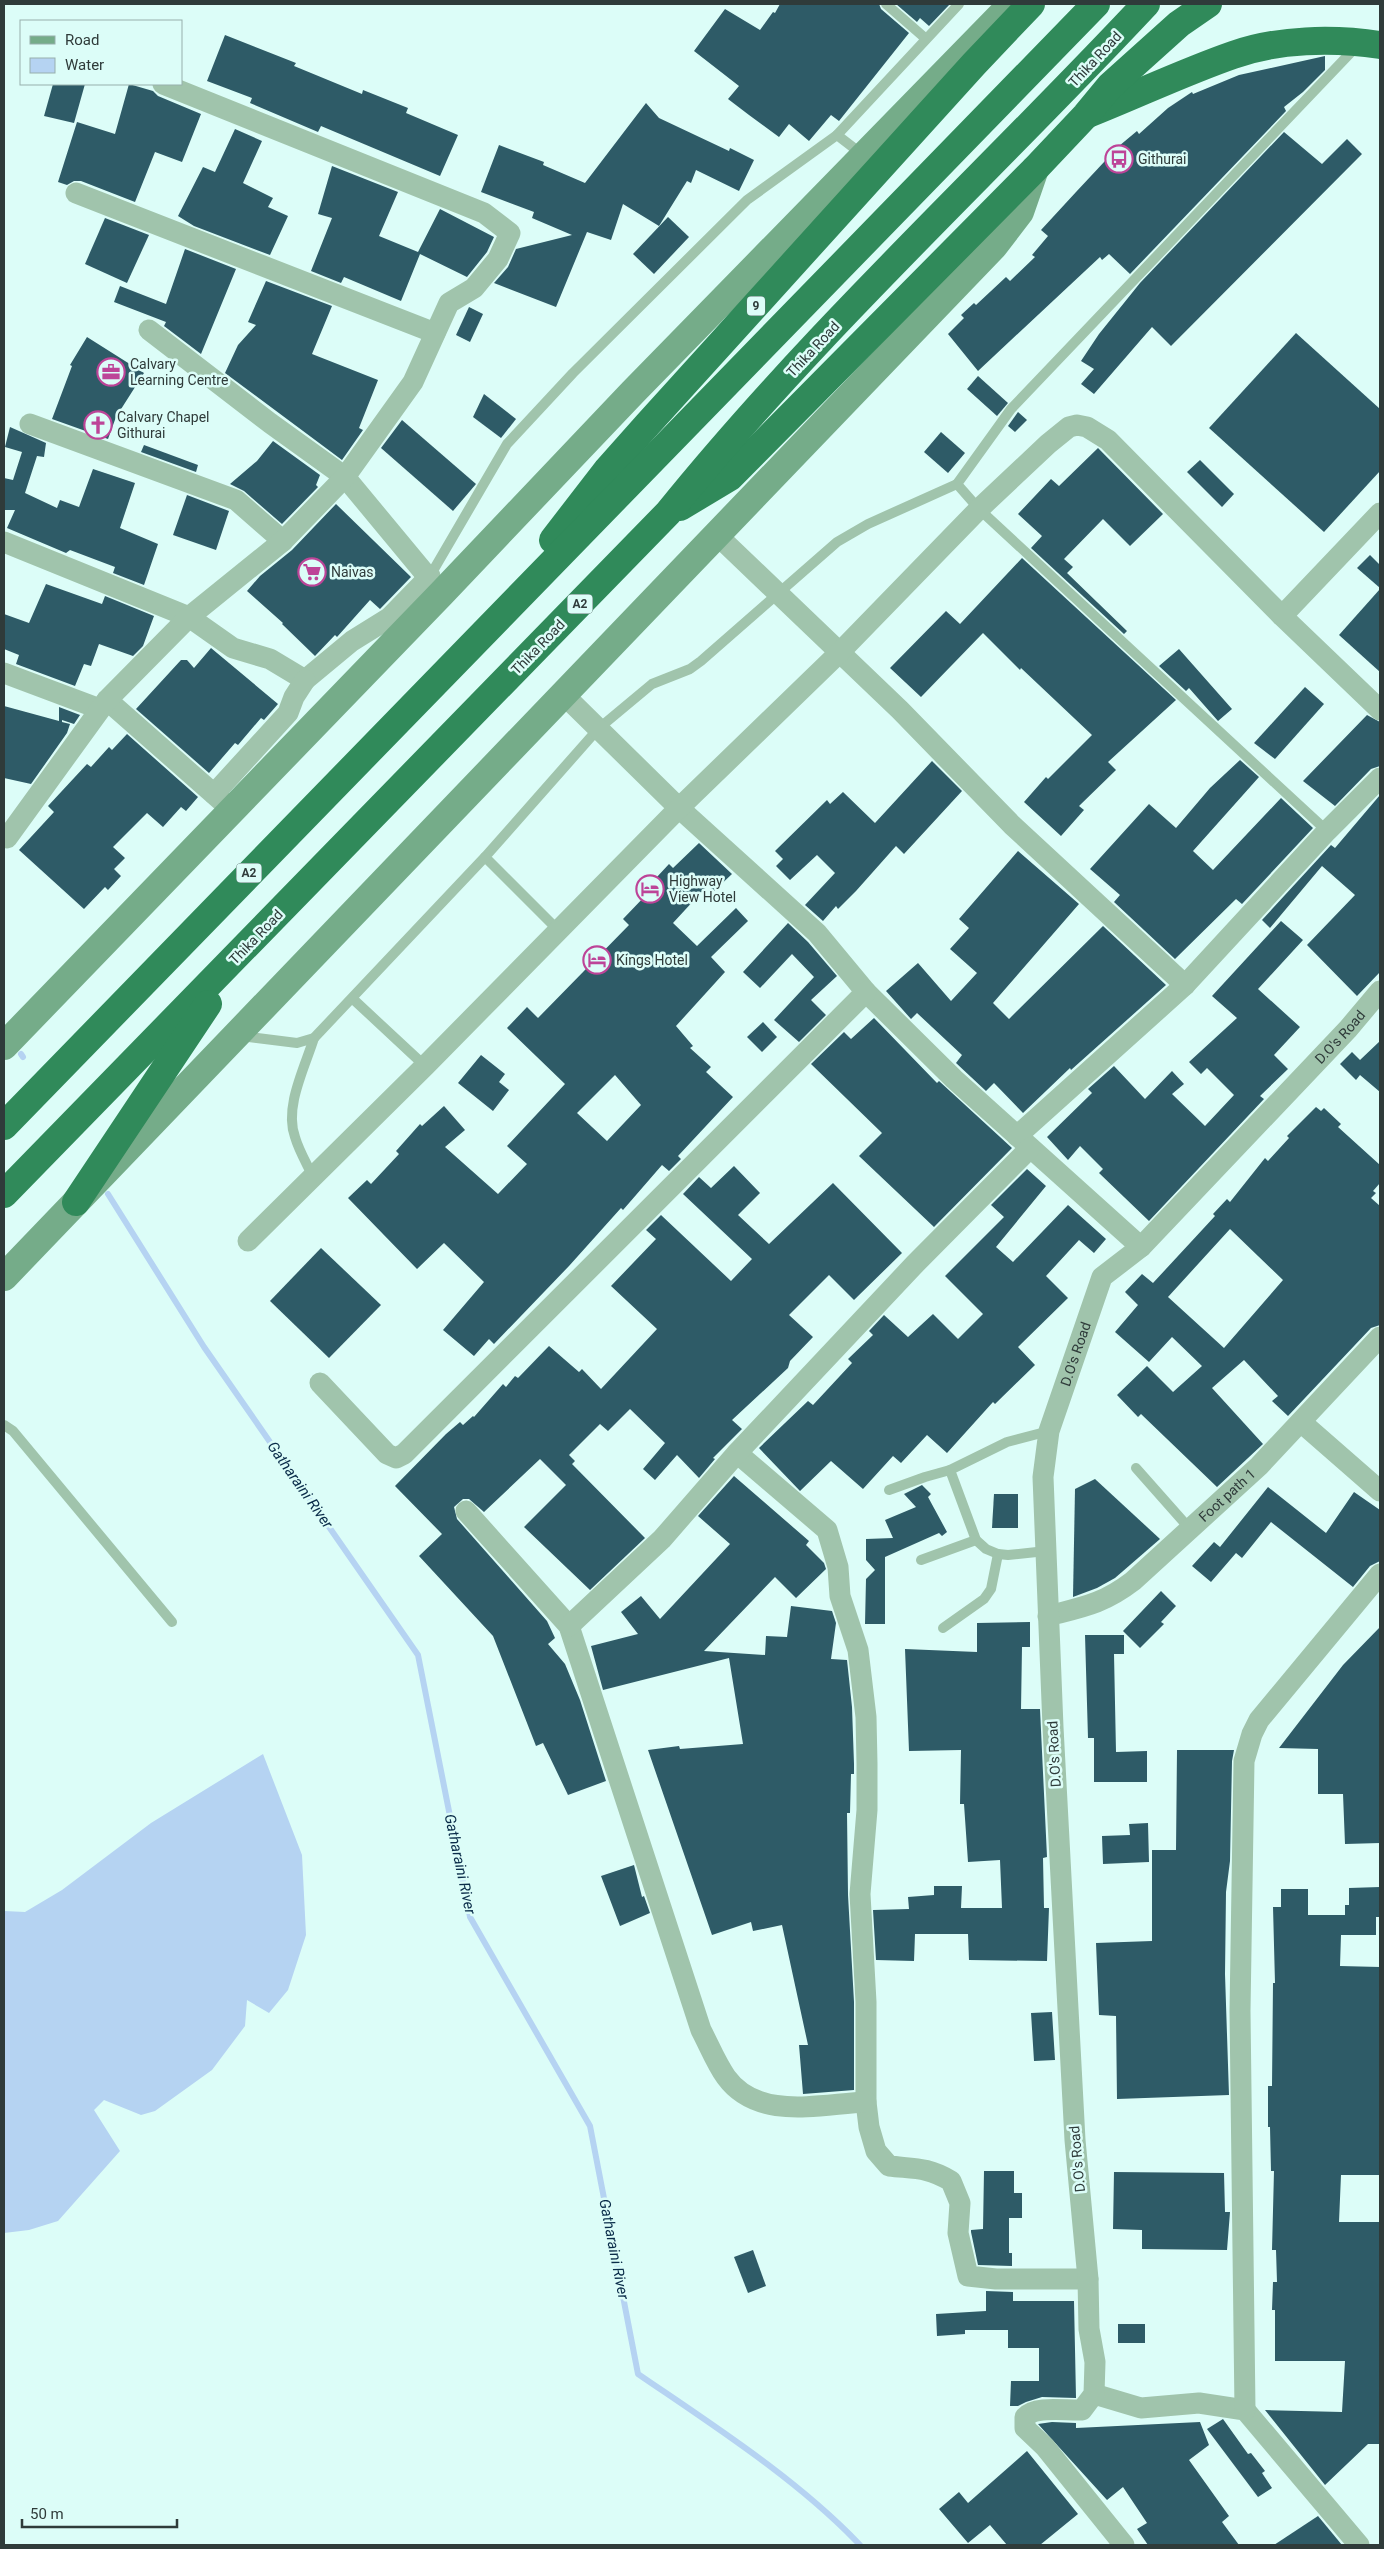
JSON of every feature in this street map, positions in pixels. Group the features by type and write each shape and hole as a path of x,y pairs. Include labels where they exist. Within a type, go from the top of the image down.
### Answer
{"highway":[{"name":"9","path":"494,620 577,506 607,470 974,64 1031,4"},
{"name":"A2","path":"4,1126 494,620 1096,4"},
{"name":"Thika Road","path":"4,1194 668,513 712,459 775,389 1146,4"},
{"path":"668,513 730,477 1035,169 1086,115 1110,86 1144,53 1179,24 1208,4"},
{"path":"1086,115 1234,55 1306,41 1371,44"},
{"path":"76,1202 243,950"}],"main road":[{"path":"4,1046 223,802 436,585 633,392 1012,4"},
{"path":"4,1277 994,246 1020,212 1035,169"}],"street":[{"path":"8,838 104,705 189,617 283,542 345,477 413,382 450,303 474,288 498,258 510,233 484,213 165,85"},
{"path":"76,193 435,333"},
{"path":"4,673 104,705 223,802 288,713 294,697 305,680 352,641 436,585 345,477 270,423 149,330"},
{"path":"30,424 236,500 283,542"},
{"path":"248,1241 425,1066 679,808 840,652 979,509 1048,444 1069,427 1087,427 1108,440 1282,616 1380,710"},
{"path":"1282,616 1380,513"},
{"path":"717,535 900,710 1012,825 1185,985"},
{"path":"4,542 189,617 233,648 270,659 305,680"},
{"path":"563,694 679,808 817,933 866,992 954,1079 1141,1247"},
{"path":"569,1626 662,1539 737,1453 921,1258 1024,1142 1185,985 1327,831 1380,778"},
{"name":"D.O's Road","path":"1094,2394 1095,2362 1089,2328 1088,2279 1075,2140 1048,1616 1043,1477 1049,1431 1102,1277 1141,1247 1341,1036 1380,990"},
{"path":"320,1384 387,1454 396,1458 404,1454 866,992"},
{"name":"Foot path 1","path":"1048,1616 1089,1605 1113,1596 1259,1466 1380,1337"},
{"path":"1301,1422 1380,1492"},
{"path":"737,1453 827,1530 838,1567 840,1596 858,1650 866,1717 867,1764 867,1810 860,1894 868,2060 866,2102 869,2128 876,2151 889,2166 919,2167 936,2172 952,2181 960,2203 958,2233 968,2276 996,2279 1088,2279"},
{"path":"466,1511 569,1626 701,2030 725,2076 749,2099 771,2106 792,2107 866,2102"},
{"path":"1359,2545 1245,2410 1240,2011 1244,1761 1252,1734 1259,1720 1380,1574"},
{"path":"1124,2545 1045,2447 1025,2428 1025,2417 1030,2411 1041,2409 1082,2410 1094,2394 1141,2408 1199,2403 1245,2410"}],"lane":[{"path":"886,4 925,38"},
{"path":"436,585 507,444 573,373 747,200 837,135 925,38 959,4"},
{"path":"313,1177 294,1136 292,1119 294,1103 314,1038 353,999 485,857 598,728 652,684 690,669 701,661 837,542 868,524 957,484 1012,409 1371,44"},
{"path":"837,135 864,156"},
{"path":"957,484 979,509 1327,831"},
{"path":"485,857 558,930"},
{"path":"353,999 425,1066"},
{"path":"235,1036 297,1043 314,1038"},
{"path":"4,1425 13,1431 172,1622"},
{"path":"889,1490 950,1470 1007,1442 1049,1431"},
{"path":"1136,1468 1190,1529"},
{"path":"950,1470 976,1540 986,1549 998,1554 1046,1551"},
{"path":"921,1560 976,1540"},
{"path":"943,1628 984,1599 991,1589 998,1554"}],"water":[{"path":"263,1754 302,1855 306,1935 288,1990 269,2013 247,2000 245,2026 212,2070 155,2111 141,2115 104,2100 94,2110 120,2151 58,2221 29,2230 4,2233 4,1911 25,1912 62,1890 151,1823"}],"building":[{"path":"780,4 879,4 881,9 909,33 839,121 831,115 809,141 789,124 779,137 728,99 739,86 694,51 725,9 760,30 773,12 775,13"},
{"path":"896,4 950,4 929,26 920,18 917,22"},
{"path":"225,35 296,63 294,66 362,94 363,90 408,108 406,113 458,135 440,176 321,126 318,132 250,103 252,98 207,81"},
{"path":"1325,56 1325,70 1303,92 1284,107 1286,111 1130,274 1109,254 1102,260 1100,257 978,371 948,334 964,318 961,315 974,303 976,305 1006,277 1010,281 1035,257 1032,255 1048,236 1041,230 1119,146 1137,131 1139,134 1168,108 1192,92 1193,94 1239,75"},
{"path":"53,85 85,85 74,123 44,116"},
{"path":"129,85 153,91 158,96 201,114 182,162 155,152 135,202 81,181 74,181 67,185 58,182 77,122 115,134"},
{"path":"646,103 659,118 729,151 730,148 754,160 739,191 696,170 691,183 687,181 659,226 623,204 611,240 587,232 556,307 494,283 508,267 516,249 572,235 532,218 534,212 481,192 499,145 544,162 543,165 585,183"},
{"path":"235,129 262,141 243,183 273,198 268,207 288,216 270,255 194,226 178,216 203,167 215,172"},
{"path":"1284,132 1322,164 1347,139 1362,154 1171,346 1152,327 1094,394 1081,384 1094,369 1081,361 1099,334 1140,283"},
{"path":"332,166 398,192 379,236 418,252 440,209 494,237 487,252 467,277 420,254 401,301 344,277 341,283 311,271 332,218 318,214"},
{"path":"668,217 689,237 654,274 633,254"},
{"path":"105,218 149,235 127,283 85,264"},
{"path":"185,249 236,269 201,354 164,326 166,322 114,302 120,286 166,304"},
{"path":"266,281 332,306 312,354 378,380 359,428 363,430 342,460 225,373 238,345 256,325 248,322"},
{"path":"469,307 483,314 470,342 456,335"},
{"path":"1296,333 1380,409 1380,471 1324,532 1209,428"},
{"path":"87,337 144,373 116,417 108,439 52,419 72,366 70,365"},
{"path":"978,376 1008,403 997,416 967,389"},
{"path":"484,394 516,419 501,438 473,417"},
{"path":"1018,412 1027,420 1015,432 1008,426"},
{"path":"402,420 476,484 453,511 381,448"},
{"path":"10,427 46,443 44,457 37,456 25,493 57,508 60,500 79,507 93,469 135,483 120,528 158,544 144,585 113,573 115,567 70,550 66,553 7,528 15,510 4,510 4,478 13,480 22,452 5,447"},
{"path":"941,432 965,453 948,473 924,452"},
{"path":"273,441 320,475 316,485 318,487 282,524 244,491 230,484 257,461"},
{"path":"144,445 198,465 196,472 141,452"},
{"path":"1098,448 1163,514 1130,546 1103,519 1064,559 1073,567 1067,573 1127,631 1124,634 1031,548 1042,536 1018,514 1051,479 1059,486"},
{"path":"1200,460 1234,494 1222,507 1187,472"},
{"path":"187,495 229,511 216,550 173,535"},
{"path":"336,504 411,577 380,609 370,600 337,637 335,635 315,656 283,623 247,591 260,576 292,550"},
{"path":"1370,555 1380,565 1380,588 1357,568"},
{"path":"1022,558 1176,700 1108,762 1116,770 1079,806 1084,810 1061,836 1024,802 1046,777 1048,779 1092,735 1021,668 1020,670 983,633 921,697 890,668 946,611 960,624"},
{"path":"46,584 102,604 105,596 154,616 143,646 133,656 99,644 91,666 84,664 75,686 16,664 19,655 4,649 4,614 29,623"},
{"path":"1380,589 1380,672 1339,635"},
{"path":"211,648 278,704 264,720 261,718 238,745 235,743 209,773 136,709 181,660 187,660 194,668"},
{"path":"1179,649 1232,709 1218,721 1189,688 1186,691 1159,666"},
{"path":"1305,687 1324,704 1275,759 1254,743"},
{"path":"4,706 59,721 59,707 80,715 74,724 62,720 62,722 70,724 67,733 31,784 4,778"},
{"path":"1367,715 1380,722 1380,766 1371,769 1335,806 1303,781"},
{"path":"127,734 198,797 186,811 181,807 163,827 147,813 113,847 125,858 114,869 121,876 108,890 105,887 84,909 19,850 54,812 48,806 87,764 91,767 109,747 112,750"},
{"path":"1240,760 1259,777 1193,851 1213,870 1281,798 1313,828 1242,904 1236,899 1175,959 1114,902 1120,895 1090,869 1149,804 1176,828 1210,788"},
{"path":"932,761 962,791 904,854 896,846 856,891 838,909 836,906 823,921 805,905 835,873 817,855 790,880 776,866 783,859 775,851 827,800 830,804 843,792 875,823"},
{"path":"1380,795 1380,972 1357,996 1307,945 1355,895 1322,866 1270,928 1262,920 1331,845 1335,848"},
{"path":"699,843 732,874 714,891 708,885 673,923 697,946 736,908 748,921 711,957 725,972 676,1026 693,1046 690,1048 711,1067 706,1072 733,1097 678,1156 681,1159 669,1171 662,1165 623,1210 621,1208 569,1266 494,1344 489,1339 474,1356 443,1330 484,1282 444,1243 417,1269 348,1198 367,1180 371,1184 399,1154 396,1151 420,1124 422,1126 444,1106 465,1130 445,1147 498,1194 527,1164 507,1146 565,1084 507,1028 527,1007 538,1018 629,925 623,919 646,895 643,892 669,864 673,868","holes":["615,1075 641,1105 607,1141 577,1113"]},
{"path":"1018,851 1079,904 993,1003 1009,1019 1103,926 1166,985 1071,1070 1070,1068 1023,1113 994,1083 986,1091 956,1063 962,1055 917,1013 911,1019 886,991 918,963 951,1001 977,973 950,949 969,928 959,919"},
{"path":"1281,921 1303,940 1258,989 1300,1027 1274,1055 1288,1069 1260,1096 1264,1099 1149,1221 1099,1173 1103,1169 1080,1146 1068,1160 1047,1137 1092,1093 1088,1089 1114,1066 1145,1099 1172,1071 1184,1084 1172,1094 1205,1126 1234,1095 1207,1068 1201,1074 1189,1062 1237,1018 1212,996"},
{"path":"788,923 808,942 837,976 811,1000 826,1015 799,1042 774,1020 814,977 792,954 760,988 743,972"},
{"path":"874,1018 937,1083 939,1081 1012,1148 934,1227 859,1156 882,1133 811,1064 844,1032 851,1039"},
{"path":"763,1022 777,1037 762,1052 747,1037"},
{"path":"1380,1041 1380,1092 1360,1075 1356,1080 1340,1064 1352,1052 1360,1060"},
{"path":"481,1055 505,1074 499,1082 509,1090 493,1111 458,1083"},
{"path":"1316,1107 1321,1111 1324,1108 1341,1124 1338,1127 1380,1165 1380,1183 1373,1191 1376,1193 1371,1198 1380,1206 1380,1325 1371,1328 1288,1416 1272,1401 1278,1396 1244,1360 1212,1388 1263,1444 1217,1487 1141,1414 1138,1417 1117,1395 1147,1366 1173,1392 1202,1366 1172,1337 1149,1362 1115,1332 1138,1305 1125,1292 1142,1274 1153,1283 1215,1216 1213,1214 1227,1199 1230,1202 1265,1158 1268,1161 1289,1138 1287,1136","holes":["1230,1229 1283,1280 1224,1348 1168,1297"]},
{"path":"734,1166 760,1193 738,1215 769,1244 833,1183 902,1253 854,1300 829,1275 789,1315 813,1337 790,1361 788,1368 732,1420 742,1429 713,1458 715,1459 699,1478 677,1455 655,1480 643,1469 665,1443 630,1409 608,1431 600,1424 569,1455 575,1461 572,1464 645,1538 590,1590 524,1527 566,1485 540,1459 484,1512 469,1499 463,1499 454,1507 457,1519 547,1621 555,1638 548,1644 565,1664 580,1700 606,1781 568,1795 543,1743 536,1746 493,1636 419,1556 442,1534 395,1486 446,1434 460,1422 463,1425 474,1417 503,1384 506,1387 515,1376 518,1378 549,1346 579,1372 582,1369 601,1389 657,1329 611,1286 656,1239 646,1230 661,1215 731,1281 752,1259 683,1194 699,1177 711,1188"},
{"path":"1027,1169 1046,1186 996,1247 1013,1262 1068,1205 1106,1239 1094,1253 1079,1240 1046,1276 1068,1298 1018,1347 1035,1365 995,1404 993,1402 947,1453 927,1435 901,1463 893,1456 863,1489 831,1461 800,1491 759,1448 808,1401 813,1405 852,1363 848,1359 873,1335 869,1331 884,1315 908,1337 933,1314 958,1339 983,1314 945,1276 1004,1217 991,1205"},
{"path":"321,1248 381,1305 329,1358 270,1301"},
{"path":"734,1476 809,1541 806,1545 824,1563 826,1569 796,1598 775,1577 704,1651 765,1655 766,1636 787,1637 791,1606 832,1611 836,1623 831,1659 847,1660 852,1707 854,1764 854,1774 851,1774 850,1813 847,1813 848,1895 854,2002 854,2090 803,2094 799,2045 808,2045 782,1925 753,1931 751,1922 712,1935 648,1750 679,1746 680,1749 743,1744 729,1658 603,1690 591,1646 638,1634 621,1612 641,1596 660,1619 730,1544 698,1516"},
{"path":"1095,1479 1160,1539 1115,1578 1097,1588 1073,1597 1075,1489"},
{"path":"922,1485 931,1494 928,1497 947,1532 942,1536 939,1533 885,1557 885,1624 865,1624 866,1579 875,1570 866,1560 866,1539 893,1538 885,1520 916,1507 904,1494"},
{"path":"1268,1487 1326,1533 1354,1492 1380,1510 1380,1561 1370,1566 1353,1587 1271,1522 1242,1558 1236,1553 1211,1582 1192,1566 1214,1542 1220,1547"},
{"path":"994,1494 1018,1494 1018,1528 992,1528"},
{"path":"1161,1591 1176,1606 1161,1622 1164,1624 1140,1648 1123,1631"},
{"path":"1030,1622 1030,1647 1022,1647 1021,1709 1040,1709 1047,1857 1043,1858 1044,1908 1049,1908 1047,1961 969,1960 968,1934 915,1934 914,1961 876,1960 873,1910 909,1909 908,1897 934,1895 934,1886 962,1886 961,1908 1002,1908 1000,1860 968,1862 964,1804 960,1804 961,1750 909,1751 905,1649 977,1652 977,1623"},
{"path":"1380,1627 1380,1843 1345,1844 1343,1794 1318,1794 1318,1749 1279,1748 1343,1665"},
{"path":"1085,1635 1124,1635 1124,1654 1114,1654 1116,1752 1147,1751 1147,1782 1094,1782 1094,1738 1088,1738"},
{"path":"1177,1750 1234,1750 1232,1761 1230,1861 1226,1892 1225,1974 1229,2095 1117,2099 1116,2016 1099,2015 1096,1943 1152,1941 1152,1850 1176,1850"},
{"path":"1148,1823 1149,1862 1103,1864 1102,1836 1130,1835 1129,1824"},
{"path":"634,1865 642,1897 644,1896 650,1913 620,1926 601,1876"},
{"path":"1380,1887 1380,1917 1376,1917 1376,1935 1341,1935 1340,1966 1380,1967 1380,2175 1341,2175 1339,2222 1380,2222 1380,2444 1368,2444 1325,2485 1265,2410 1342,2412 1345,2361 1275,2361 1275,2310 1272,2310 1273,2282 1277,2282 1276,2250 1272,2250 1274,2171 1271,2171 1270,2127 1268,2127 1268,2086 1272,2086 1273,1983 1275,1983 1273,1907 1281,1907 1281,1889 1308,1889 1308,1915 1345,1915 1345,1905 1349,1905 1349,1888"},
{"path":"1052,2012 1055,2060 1034,2061 1031,2013"},
{"path":"984,2171 1014,2171 1014,2193 1022,2193 1022,2218 1009,2218 1009,2253 1012,2253 1012,2266 978,2265 971,2230 983,2229"},
{"path":"1114,2172 1224,2173 1225,2212 1230,2212 1227,2250 1142,2249 1142,2230 1113,2229"},
{"path":"753,2250 766,2286 748,2293 734,2257"},
{"path":"986,2291 1013,2292 1013,2301 1074,2301 1076,2398 1042,2397 1018,2406 1010,2406 1011,2381 1039,2381 1039,2348 1008,2348 1008,2330 965,2330 965,2334 937,2336 936,2314 986,2311"},
{"path":"1118,2324 1145,2324 1145,2343 1118,2343"},
{"path":"1223,2419 1248,2454 1251,2453 1265,2471 1262,2473 1272,2488 1258,2497 1207,2429"},
{"path":"1052,2422 1076,2423 1076,2428 1200,2422 1209,2445 1189,2460 1229,2516 1222,2522 1239,2545 1148,2545 1137,2529 1147,2523 1123,2487 1107,2500 1038,2424"},
{"path":"1027,2451 1078,2514 1040,2545 1007,2545 990,2525 968,2543 939,2509 959,2492 968,2503"},
{"path":"1318,2516 1342,2545 1274,2545"}],"waterway":[{"name":"Gatharaini River","path":"108,1194 204,1347 418,1655 470,1917 590,2126 638,2374 754,2454 809,2498 860,2545"}],"place":[{"name":"Githurai","path":"1119,159"},
{"name":"Calvary Learning Centre","path":"111,372"},
{"name":"Calvary Chapel Githurai","path":"98,425"},
{"name":"Naivas","path":"312,572"},
{"name":"Highway View Hotel","path":"650,889"},
{"name":"Kings Hotel","path":"597,960"}]}
